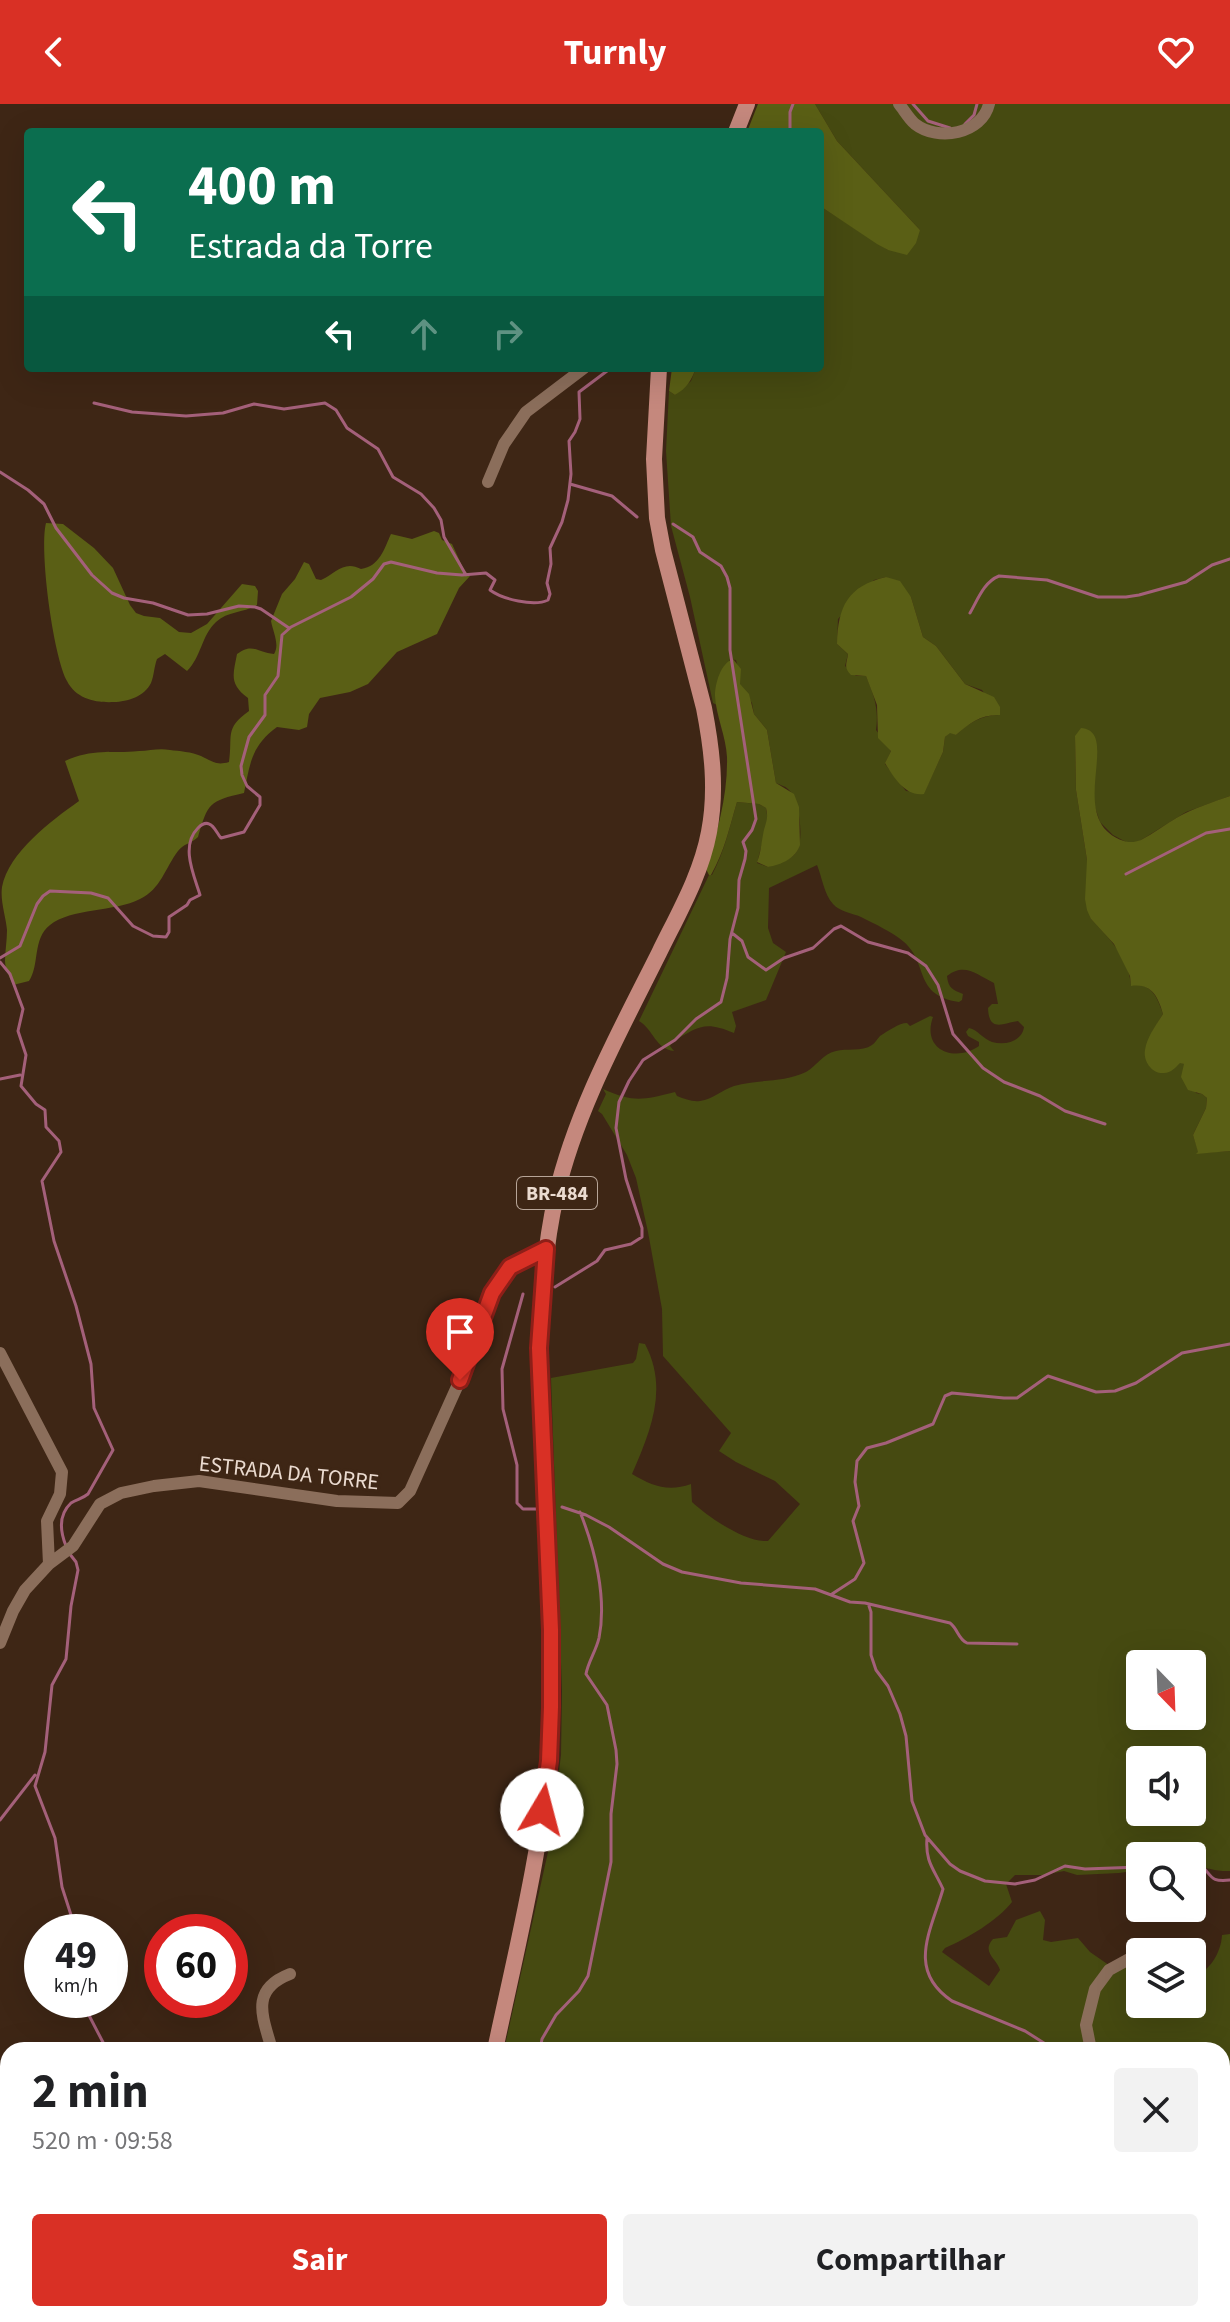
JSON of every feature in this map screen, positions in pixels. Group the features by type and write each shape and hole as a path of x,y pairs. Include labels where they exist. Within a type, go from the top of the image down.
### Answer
{"main road":[{"path":"738,128 747,104"},
{"name":"BR-484","path":"497,2042 538,1838 549,1761 551,1630 539,1348 546,1249 557,1190 589,1097 692,885 709,835 712,815 714,790 709,734 657,518 654,459 659,372"}],"street":[{"path":"899,104 915,124 931,132 944,133 957,133 976,126 987,114 989,104"},
{"path":"488,482 504,444 526,412 579,372"},
{"name":"ESTRADA DA TORRE","path":"0,1643 25,1590 49,1564 70,1549 100,1504 121,1493 199,1481 337,1501 398,1503 410,1491 460,1380 492,1293 510,1267 546,1249"},
{"path":"0,1353 62,1472 60,1494 47,1521 49,1564"},
{"path":"1089,2042 1086,2025 1095,1989 1109,1970 1126,1961"},
{"path":"270,2042 261,2005 266,1989 290,1974"}],"green space":[{"path":"758,104 815,104 837,141 920,230 916,243 907,255 888,250 824,209 824,128 749,128"},
{"path":"815,104 1230,104 1230,796 1186,812 1138,842 1126,842 1100,822 1093,801 1095,775 1075,736 1076,790 1087,860 1091,919 1122,957 1131,985 1144,986 1152,992 1163,1014 1152,1032 1153,1069 1164,1072 1180,1062 1184,1064 1196,1093 1207,1098 1206,1108 1193,1135 1199,1153 1230,1151 1230,1871 1206,1868 1206,1842 1126,1842 1126,1872 1077,1875 1064,1871 1015,1875 1006,1884 1012,1902 1006,1909 942,1952 989,1986 1000,1970 989,1952 993,1939 1007,1937 1016,1920 1040,1911 1045,1920 1043,1940 1051,1942 1078,1938 1090,1952 1116,1970 1126,1966 1126,2018 1206,2018 1206,1969 1219,1949 1222,1935 1230,1934 1230,2042 506,2042 550,1843 561,1755 562,1691 551,1378 633,1363 639,1343 645,1344 656,1377 656,1394 650,1426 632,1474 660,1486 675,1488 691,1484 692,1502 699,1508 728,1528 759,1541 768,1541 800,1504 775,1481 719,1451 731,1433 663,1356 662,1309 636,1178 627,1155 598,1111 606,1094 603,1089 639,1099 675,1092 677,1096 700,1101 734,1086 797,1075 831,1053 868,1047 897,1026 907,1023 910,1026 930,1016 933,1017 932,1038 942,1050 951,1053 970,1051 979,1046 979,1042 968,1036 966,1032 969,1028 997,1043 1017,1039 1023,1032 1024,1027 1018,1021 998,1025 991,1021 988,1008 998,1004 994,983 971,971 960,970 947,976 952,988 963,994 959,1002 935,993 904,942 883,928 833,904 817,865 769,888 768,928 773,943 786,952 766,1000 732,1012 736,1026 734,1033 702,1027 672,1042 670,1046 674,1051 663,1047 639,1021 709,875 712,875 737,802 759,804 766,808 768,821 757,863 768,867 784,861 795,854 800,838 800,819 795,801 788,789 776,783 767,730 754,714 752,703 739,684 736,660 730,659 717,705 713,703 671,526 666,451 669,391 675,395 691,381 694,372 824,372 824,209 888,250 920,230 837,141","holes":["886,577 911,597 923,637 936,646 965,684 982,690 999,715 981,718 956,735 950,732 945,737 943,752 924,793 906,791 885,764 891,751 876,730 876,709 869,683 866,676 856,676 845,666 848,654 837,644 838,619 874,580"]},
{"path":"671,372 694,372 683,390 675,395 669,391"},
{"path":"46,523 63,524 94,548 113,568 136,613 160,618 179,632 191,633 207,624 242,584 255,586 258,591 257,605 216,622 187,671 165,654 157,659 151,683 140,695 119,702 87,699 67,681 57,649 46,578"},
{"path":"434,531 439,533 442,540 452,544 470,576 459,588 437,634 397,652 368,684 350,692 320,698 309,714 307,727 299,730 277,727 268,734 253,756 244,793 223,798 212,805 204,817 198,837 178,851 153,890 130,903 69,916 50,925 38,945 29,981 13,985 5,964 7,930 2,887 6,874 22,850 79,801 65,761 93,753 162,749 194,754 217,763 229,762 233,728 249,711 248,698 234,679 237,654 251,648 274,654 276,643 271,621 282,594 304,562 309,564 316,579 321,580 340,568 350,566 361,569 373,564 391,534 412,539"},
{"path":"886,577 900,581 911,597 923,637 936,646 965,684 994,697 1000,707 1000,715 982,718 956,735 950,733 945,737 943,752 924,794 906,789 885,763 891,751 878,738 877,705 866,676 851,675 846,667 848,654 837,644 840,619 848,600 862,586"},
{"path":"733,659 741,669 740,684 749,694 754,714 767,730 776,783 794,794 799,807 800,845 792,857 778,865 768,867 757,862 767,819 766,808 759,804 737,802 723,848 709,875 706,869 721,814 727,771 715,691 722,669"},
{"path":"1081,728 1092,733 1097,744 1097,815 1106,831 1124,841 1141,840 1184,814 1230,796 1230,1151 1196,1154 1193,1135 1206,1108 1207,1098 1188,1090 1181,1077 1184,1064 1180,1063 1164,1073 1149,1066 1145,1050 1163,1014 1159,1002 1149,989 1131,986 1130,976 1114,944 1091,919 1087,910 1087,860 1076,790 1075,736"}],"waterway":[{"path":"790,128 793,104"},
{"path":"913,104 928,121 950,128"},
{"path":"965,124 974,115 977,104"},
{"path":"0,958 20,946 37,904 50,891 91,893 108,898 133,926 153,936 166,937 169,917 200,895 190,861 193,835 206,823 213,826 221,838 244,832 260,805 260,797 247,786 241,766 249,737 265,715 265,695 278,676 282,635 291,627 351,597 373,579 384,564 391,562 437,573 486,573 495,580 490,590 502,596 527,602 548,600 550,548 568,500 571,474 569,441 580,419 579,392 606,372"},
{"path":"94,403 132,412 186,416 223,413 254,404 284,409 325,403 336,410 347,428 378,449 393,477 421,494 434,508 441,520 444,537 466,575"},
{"path":"0,472 44,504 56,528 92,575 112,593 188,615 239,606 255,607 289,628"},
{"path":"570,484 612,496 637,517"},
{"path":"555,1287 597,1261 605,1250 631,1244 642,1237 616,1128 619,1102 643,1060 675,1040 696,1019 721,1002 738,908 739,880 745,859 743,842 756,819 730,650 730,588 727,577 721,566 700,552 693,537 673,524"},
{"path":"970,613 985,587 999,576 1047,580 1098,597 1126,597 1186,582 1212,565 1230,559"},
{"path":"1126,874 1206,833 1230,829"},
{"path":"732,933 742,941 748,957 766,970 784,958 813,948 841,926 868,942 908,953 926,966 938,985 953,1034 983,1068 1004,1082 1040,1096 1065,1111 1105,1124"},
{"path":"0,962 10,974 23,1009 18,1031 26,1055 21,1086 45,1110 46,1127 59,1141 61,1152 42,1181 54,1241 91,1364 94,1408 113,1450 88,1494 71,1503 64,1513 62,1529 66,1546"},
{"path":"0,1079 20,1075"},
{"path":"523,1294 502,1369 503,1409 517,1465 517,1503 523,1509 536,1509"},
{"path":"832,1594 855,1579 864,1563 853,1521 859,1506 855,1482 857,1461 867,1448 933,1424 945,1396 952,1393 1017,1398 1048,1376 1096,1392 1115,1391 1136,1383 1182,1353 1230,1344"},
{"path":"562,1507 609,1527 663,1564 682,1572 741,1583 815,1589 850,1602 950,1623 967,1643 1017,1644"},
{"path":"541,2042 556,2015 579,1991 588,1976 611,1862 616,1750 607,1705 586,1674 599,1638 602,1607 595,1558 580,1512"},
{"path":"69,1553 78,1570 66,1659 52,1685 45,1752 35,1786 55,1838 62,1887 71,1914"},
{"path":"869,1606 871,1655 900,1714 906,1736 912,1801 925,1835 950,1864 985,1881 1015,1884 1035,1880 1065,1866 1085,1869 1126,1868"},
{"path":"0,1820 35,1775"},
{"path":"927,1838 929,1859 943,1889 928,1935 926,1963 930,1976 938,1989 952,2001 1025,2031 1042,2042"},
{"path":"1206,1871 1215,1879 1230,1880"},
{"path":"90,2018 103,2042"}],"route":[{"path":"460,1380 492,1293 510,1267 546,1249 539,1348 551,1630 551,1707 549,1761 542,1810"}]}
